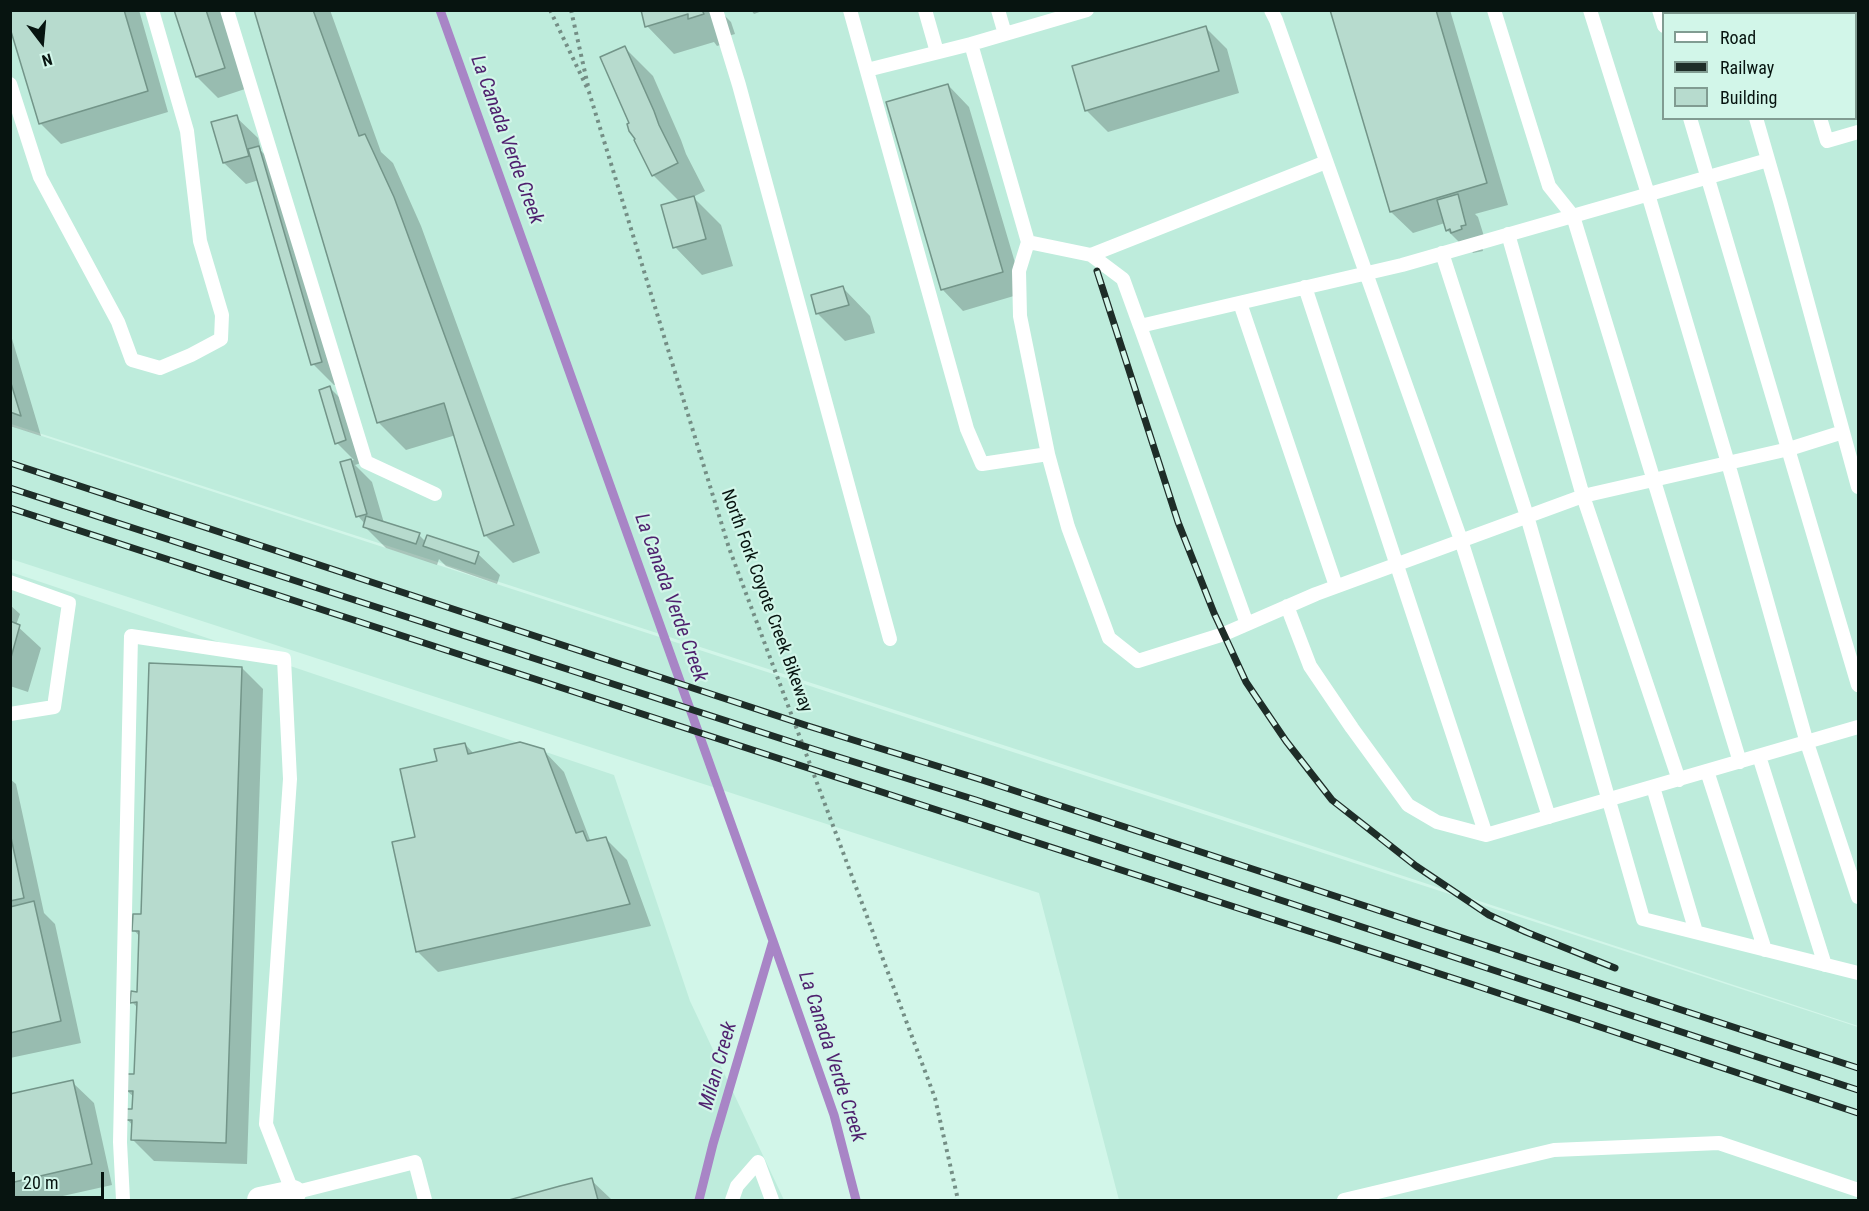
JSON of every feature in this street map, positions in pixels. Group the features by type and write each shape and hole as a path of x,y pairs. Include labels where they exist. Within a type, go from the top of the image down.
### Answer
{"street":[{"path":"260,1200 293,1193"}],"lane":[{"path":"10,84 40,177 118,322 132,360 160,368 191,355 221,339 222,315 200,241 187,131 152,10"},
{"path":"227,10 366,462 435,494"},
{"path":"716,10 739,85 890,639"},
{"path":"850,10 967,429 982,464 1048,454"},
{"path":"925,10 937,52"},
{"path":"998,10 1005,34"},
{"path":"1271,10 1461,540 1549,817"},
{"path":"1494,10 1549,186 1573,216 1740,762"},
{"path":"1590,10 1648,194 1728,463 1807,742 1858,897"},
{"path":"867,70 971,44 1084,11"},
{"path":"971,44 1028,242 1019,271 1020,316 1048,454 1068,527 1109,638 1138,661 1224,634 1336,586 1583,496 1789,449 1843,432"},
{"path":"1691,120 1858,685"},
{"path":"1757,120 1858,487"},
{"path":"1821,120 1827,141 1858,132"},
{"path":"1140,326 1305,288 1442,253 1768,160"},
{"path":"1091,255 1326,162"},
{"path":"1508,234 1583,496 1679,780"},
{"path":"1028,242 1091,255 1123,279 1247,624"},
{"path":"1442,253 1527,516 1643,919 1858,974"},
{"path":"1305,288 1486,835"},
{"path":"1240,303 1336,586"},
{"path":"10,582 69,603 54,707 10,714"},
{"path":"1287,606 1310,666 1408,805 1437,822 1486,835 1858,728"},
{"path":"123,1200 120,1142 131,636 284,659 290,779 266,1124 293,1193 415,1162 425,1200"},
{"path":"1759,756 1825,965"},
{"path":"1707,771 1765,950"},
{"path":"1653,787 1696,932"},
{"path":"1344,1200 1554,1150 1719,1143 1858,1190"},
{"path":"732,1200 737,1186 758,1162 772,1200"}],"path":[{"name":"North Fork Coyote Creek Bikeway","path":"550,10 589,92 729,548 935,1098 958,1200"},
{"path":"571,10 589,92"}],"shaded area":[{"path":"11,11 1858,11 1858,1026 1173,800 11,424"},
{"path":"11,426 1858,1027 1858,1200 1119,1200 1039,893 11,559"},
{"path":"11,572 614,775 690,1001 784,1200 11,1200"}],"building":[{"path":"10,10 124,10 148,91 39,124 10,28"},
{"path":"174,10 206,10 225,68 196,77"},
{"path":"254,10 313,10 359,136 365,134 394,197 514,525 484,536 444,403 377,423"},
{"path":"641,10 702,10 704,14 688,19 688,14 645,27"},
{"path":"1330,10 1436,10 1487,183 1390,212"},
{"path":"1810,10 1858,10 1858,66 1857,12 1810,12"},
{"path":"1206,26 1219,71 1085,111 1072,66"},
{"path":"625,46 678,163 652,176 629,131 627,124 629,123 600,57"},
{"path":"948,84 1003,272 941,290 886,102"},
{"path":"237,115 249,156 223,163 211,122"},
{"path":"259,146 322,362 311,365 248,149"},
{"path":"1458,194 1466,225 1451,233 1450,229 1446,231 1437,200"},
{"path":"694,196 706,239 673,248 661,205"},
{"path":"843,286 849,305 816,314 811,295"},
{"path":"10,380 21,416 10,412"},
{"path":"330,386 346,440 335,444 319,390"},
{"path":"351,459 367,514 356,517 340,462"},
{"path":"366,516 420,533 416,544 363,527"},
{"path":"427,535 479,552 475,564 423,546"},
{"path":"10,621 20,625 10,661"},
{"path":"149,663 242,667 226,1143 131,1140 132,1120 125,1120 126,1109 132,1109 133,1091 126,1091 126,1074 134,1074 137,1002 130,1003 131,991 137,992 139,931 132,931 133,914 141,914"},
{"path":"520,742 544,749 576,833 583,831 587,841 606,837 630,904 416,952 392,842 415,837 400,769 437,761 434,749 465,743 468,754"},
{"path":"10,833 24,898 10,901"},
{"path":"34,901 61,1021 10,1033 10,907"},
{"path":"73,1080 92,1164 10,1183 10,1094"},
{"path":"592,1178 598,1200 509,1200 560,1186"}],"waterway":[{"name":"La Canada Verde Creek","path":"440,10 834,1115 856,1200"},
{"name":"Milan Creek","path":"699,1200 713,1144 773,941"}],"railway":[{"path":"1097,271 1178,522 1214,613 1246,682 1286,741 1332,800 1416,866 1489,915 1615,968"},
{"path":"10,463 1858,1068"},
{"path":"10,488 976,800 1858,1090"},
{"path":"10,508 1471,984 1858,1113"}]}
